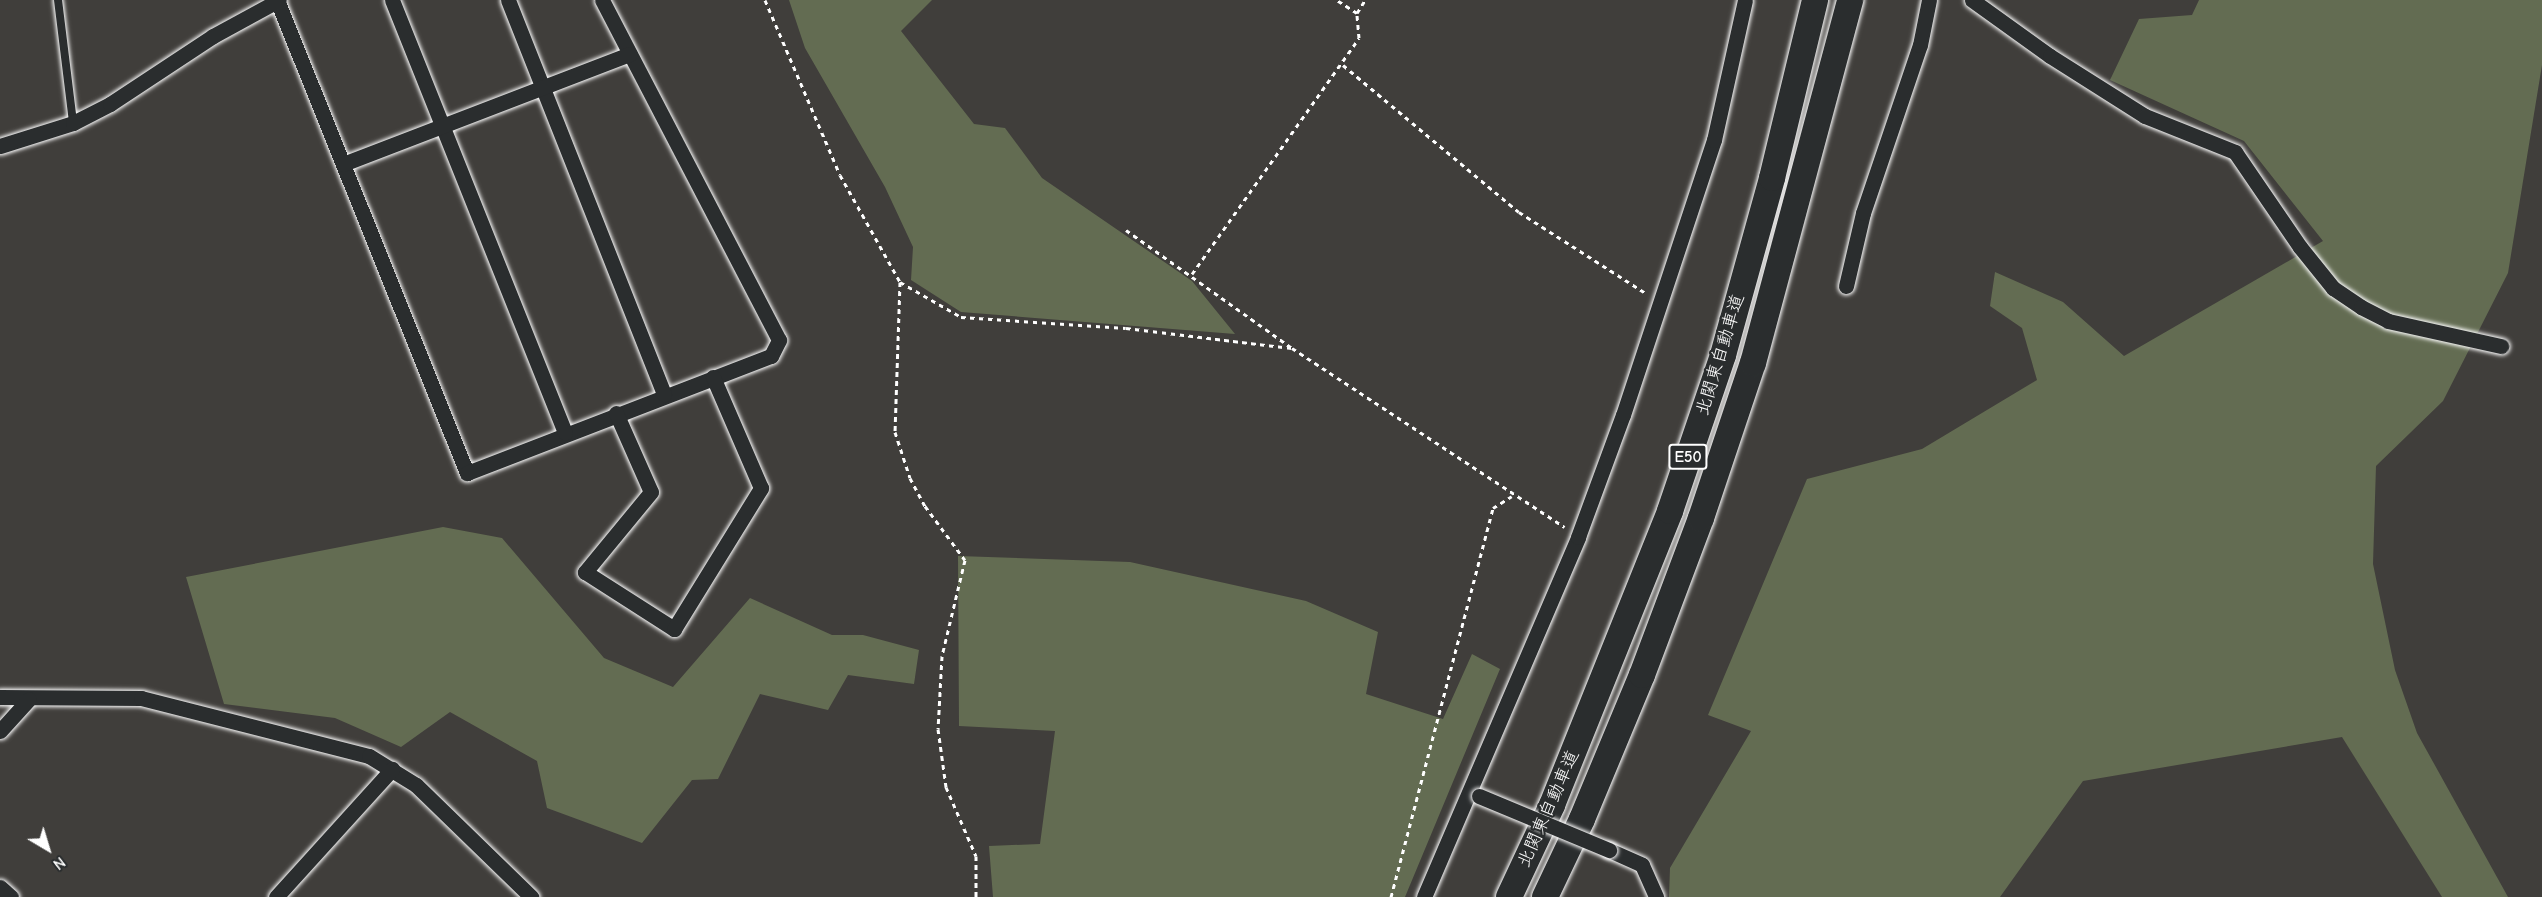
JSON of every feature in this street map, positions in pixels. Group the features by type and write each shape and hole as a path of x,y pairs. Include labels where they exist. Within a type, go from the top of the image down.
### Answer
{"highway":[{"name":"北関東自動車道","path":"1509,897 1552,805 1670,511 1723,355 1772,178 1815,0"},
{"name":"北関東自動車道","path":"1545,897 1637,686 1701,519 1753,363 1850,0"}],"street":[{"path":"0,144 73,123 278,0 467,473 664,394 771,356 779,340 603,0"},
{"path":"392,0 565,434"},
{"path":"508,0 664,394"},
{"path":"1424,897 1473,794 1578,537 1663,300 1714,140 1745,0"},
{"path":"1846,286 1863,213 1920,45 1929,0"},
{"path":"1972,0 2050,56 2145,116 2235,152 2326,280 2361,307 2396,323 2501,346"},
{"path":"343,164 630,54"},
{"path":"616,413 651,492 585,572 674,629 761,488 713,377"},
{"path":"0,697 141,698 358,753 392,769 416,785 531,897"},
{"path":"0,731 29,699"},
{"path":"276,897 392,769"},
{"path":"1473,794 1642,865 1656,897"},
{"path":"0,887 11,897"}],"lane":[{"path":"58,0 73,123"}],"path":[{"path":"765,0 840,175 900,282 961,317 1126,328 1292,348"},
{"path":"1337,0 1357,13"},
{"path":"1192,274 1343,65 1359,39 1357,13 1365,0"},
{"path":"1343,65 1519,212 1617,278 1663,300"},
{"path":"1126,230 1192,274 1292,348 1512,496 1578,537"},
{"path":"900,282 895,432 910,478 965,560 942,656 938,729 946,787 976,856 976,897"},
{"path":"1391,897 1493,508 1512,496"}],"green space":[{"path":"789,0 932,0 901,31 974,124 1005,128 1042,178 1192,281 1235,334 961,312 911,280 913,247 885,187 805,48"},
{"path":"2199,0 2542,0 2542,65 2508,273 2443,401 2376,466 2373,564 2395,670 2417,733 2508,897 2442,897 2342,737 2083,781 2000,897 1669,897 1670,868 1751,731 1708,715 1807,479 1922,449 2037,380 2022,328 1990,306 1995,272 2063,302 2124,356 2323,241 2244,141 2110,80 2139,19 2192,15"},
{"path":"443,527 502,538 604,658 673,687 750,598 832,635 863,635 919,650 914,684 848,675 828,710 760,694 718,779 692,780 642,843 547,808 537,761 450,712 401,747 335,718 224,704 186,577"},
{"path":"958,556 1130,562 1306,601 1378,632 1366,694 1443,719 1472,654 1500,669 1405,897 993,897 989,846 1040,844 1055,731 959,726"}]}
